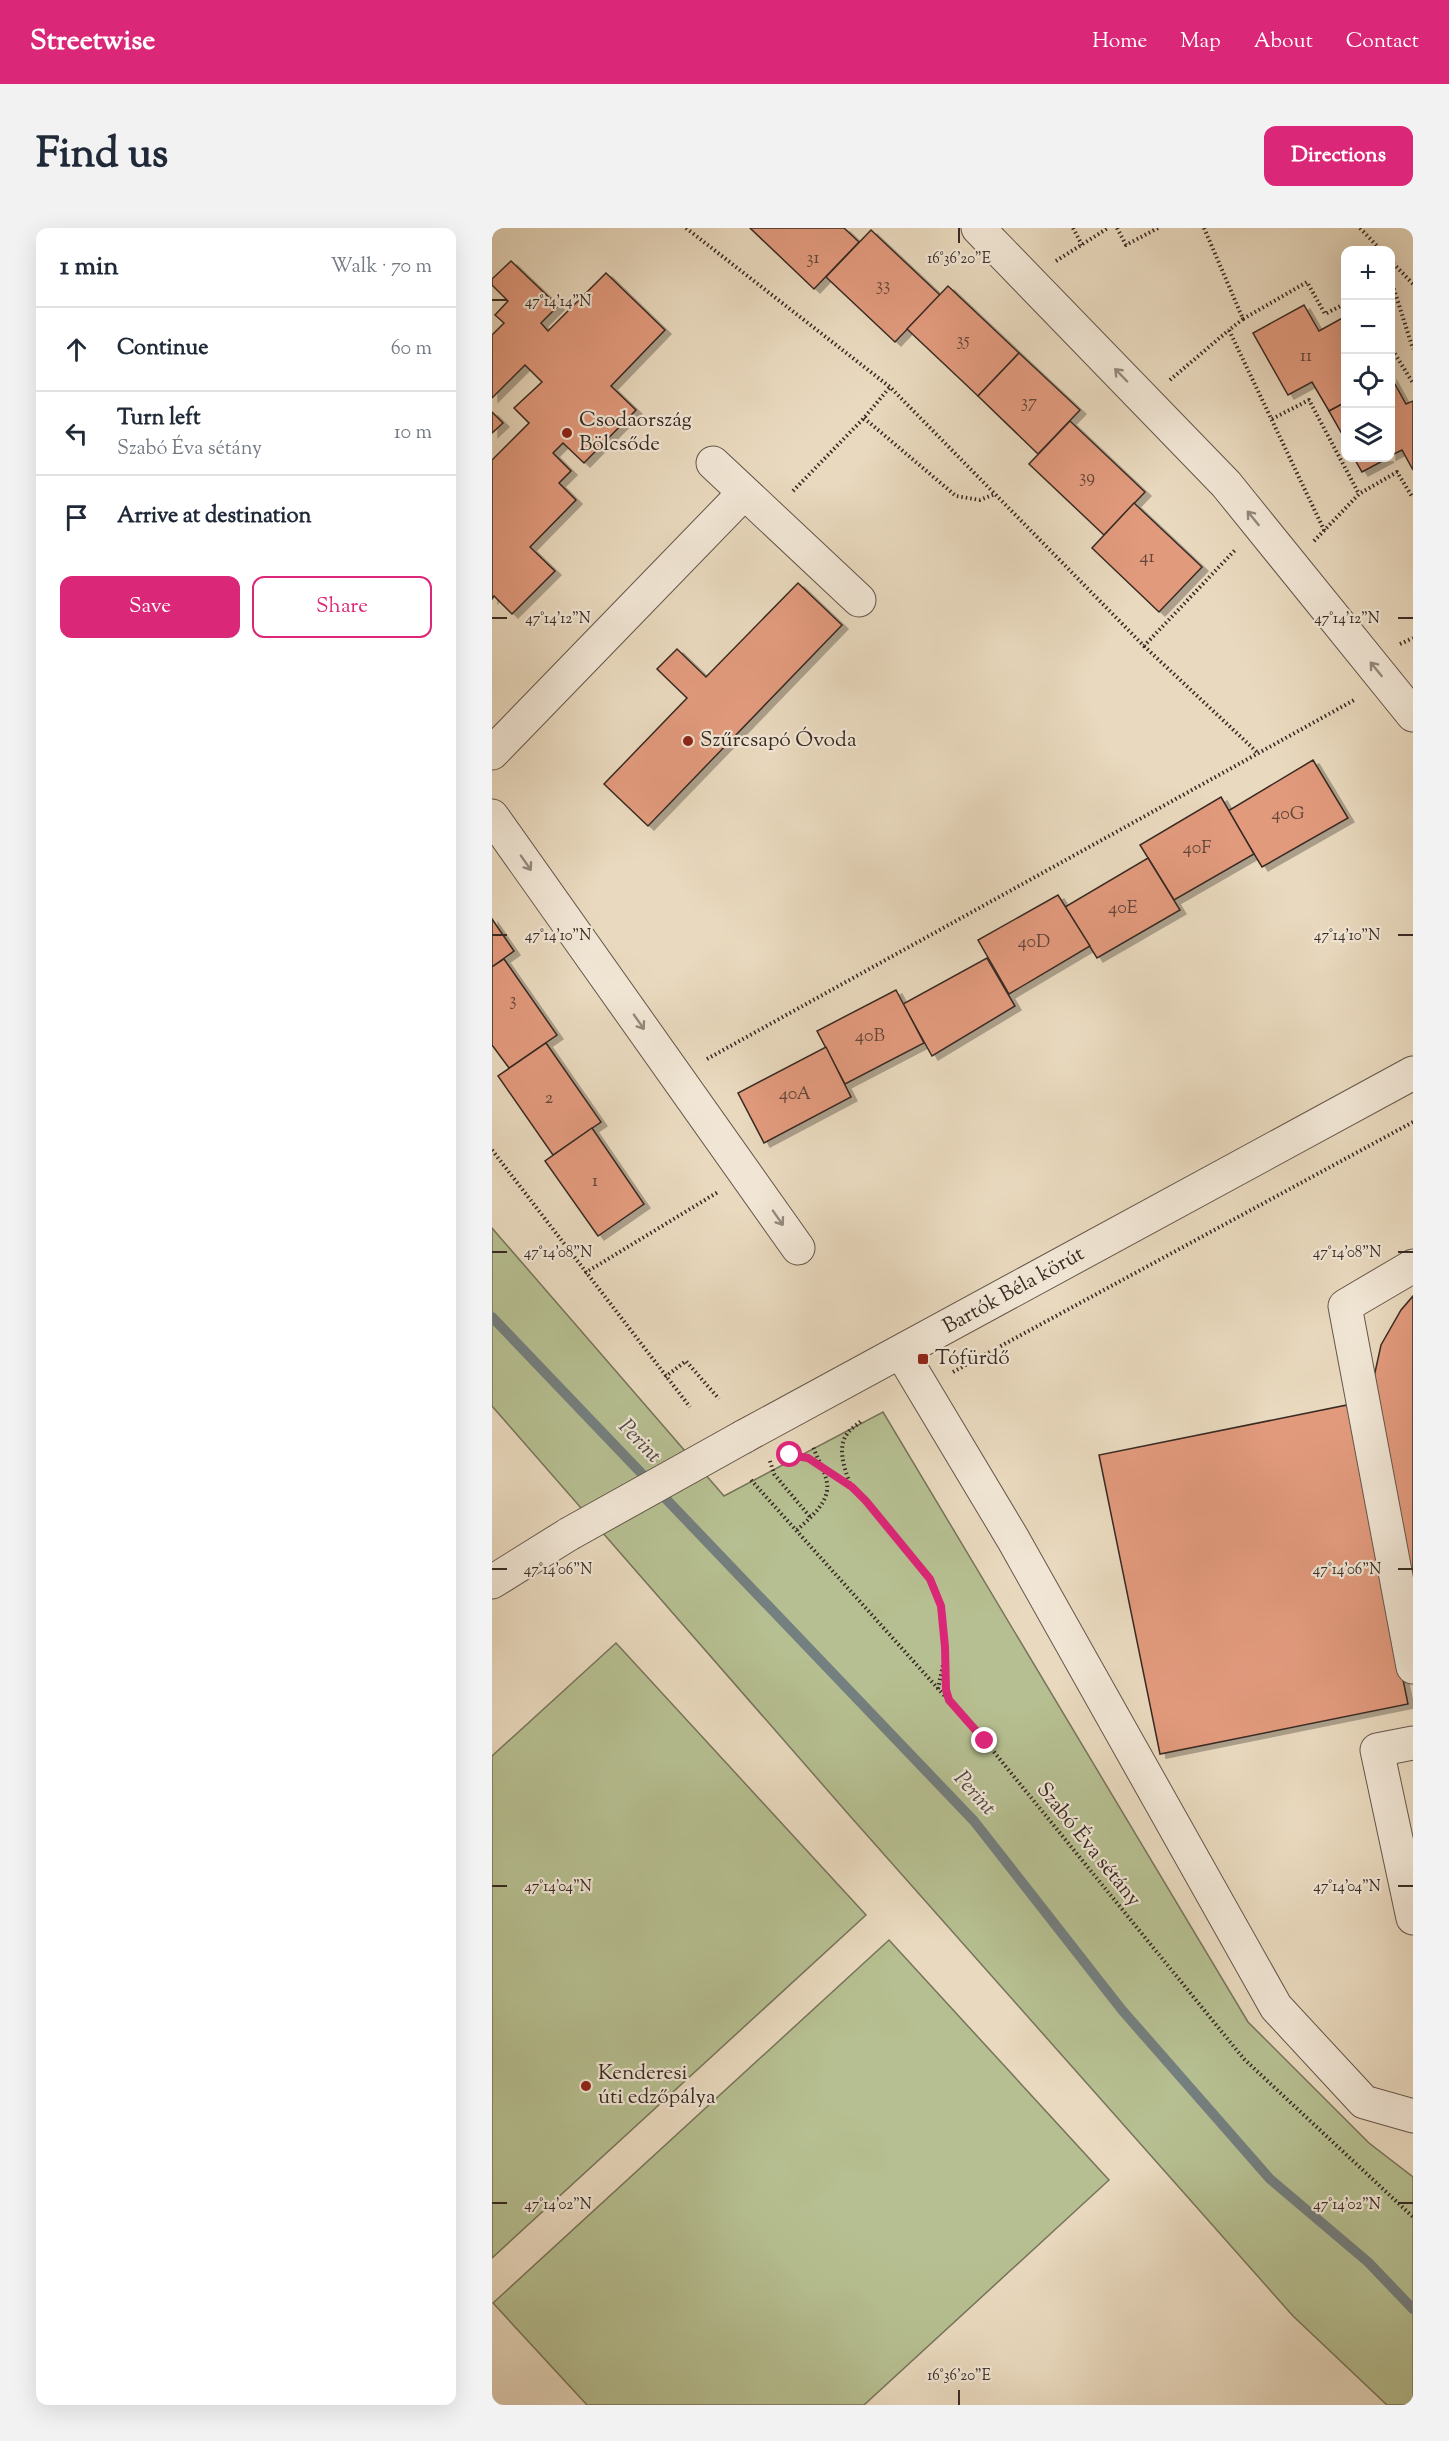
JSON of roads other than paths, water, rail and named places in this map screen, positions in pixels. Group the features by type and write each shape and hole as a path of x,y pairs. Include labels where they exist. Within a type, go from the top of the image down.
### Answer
{"street":[{"path":"978,228 1029,278 1226,484 1413,715"},
{"path":"713,463 859,600"},
{"path":"492,753 744,493"},
{"path":"492,816 798,1248"},
{"name":"Bartók Béla körút","path":"492,1582 569,1534 744,1437 1413,1073"},
{"path":"1413,1266 1345,1306 1413,1667"},
{"path":"901,1352 1013,1539 1276,2007 1364,2102 1413,2116"},
{"path":"1413,1743 1377,1750 1413,1918"}],"waterway":[{"name":"Perint","path":"492,1317 974,1821 1122,2010 1270,2179 1368,2262 1413,2309"}],"place":[{"name":"Csodaország Bölcsőde","path":"567,433"},
{"name":"Szűrcsapó Óvoda","path":"688,741"},
{"name":"Tófürdő","path":"923,1359"},
{"name":"Kenderesi úti edzőpálya","path":"586,2086"}]}
